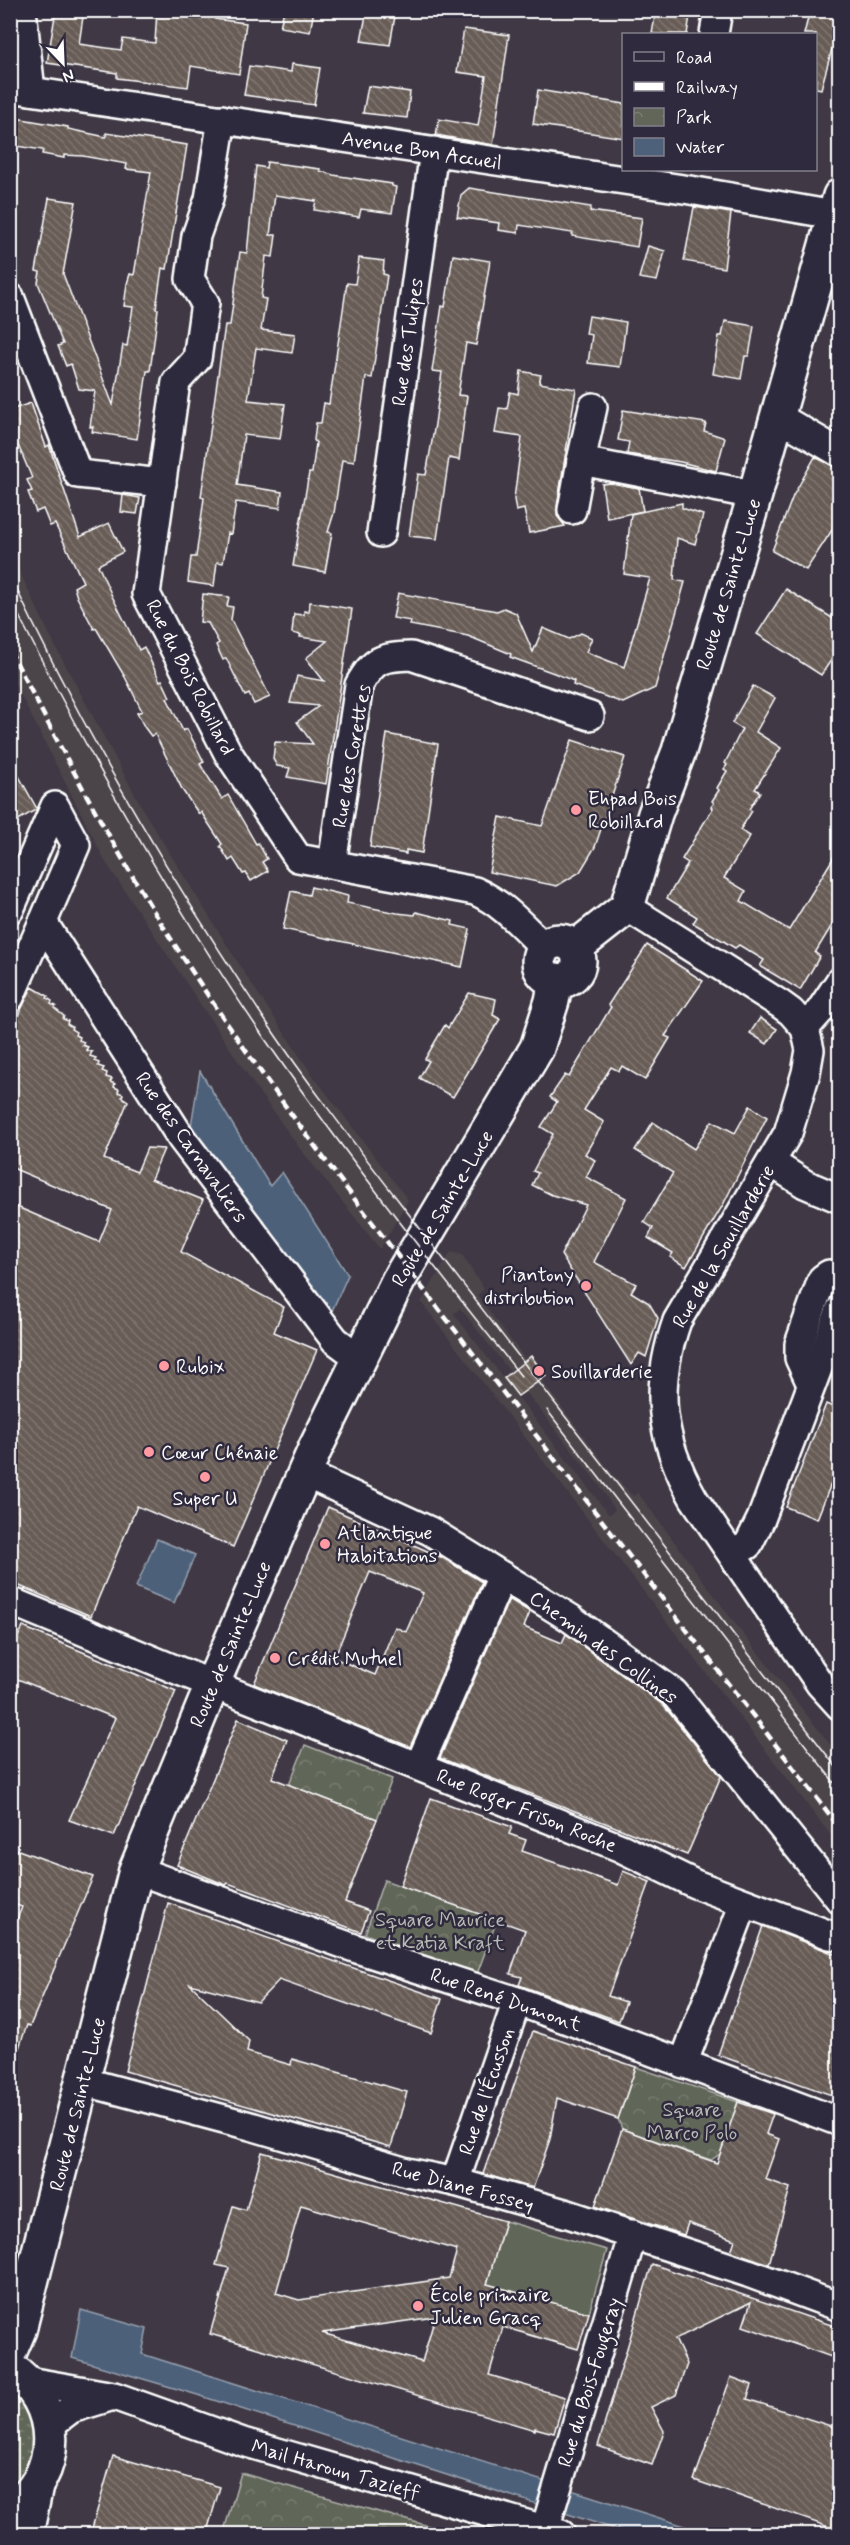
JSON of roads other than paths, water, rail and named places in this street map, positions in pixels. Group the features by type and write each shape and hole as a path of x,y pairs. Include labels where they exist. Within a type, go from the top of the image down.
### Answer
{"street":[{"path":"21,89 22,10"},
{"path":"714,33 718,10"},
{"name":"Avenue Bon Accueil","path":"21,89 434,152 692,180 837,205"},
{"name":"Rue du Bois Robillard","path":"222,120 209,199 196,236 190,279 205,303 197,359 176,382 146,594 228,753 298,858 475,891 494,900 559,948"},
{"name":"Rue des Tulipes","path":"381,533 434,152"},
{"name":"Route de Sainte-Luce","path":"627,907 655,814 679,751 755,495 837,205"},
{"path":"10,297 78,474 162,483"},
{"path":"572,510 594,407"},
{"path":"777,416 840,453"},
{"path":"581,461 755,495"},
{"name":"Rue des Corettes","path":"332,864 359,685 370,666 389,657 411,656 590,716"},
{"path":"10,909 55,806 76,845 10,997"},
{"path":"559,948 627,907 780,1004 791,1012 805,1028 820,1011 840,981"},
{"name":"Rue des Carnavaliers","path":"43,922 182,1139 335,1340 359,1358"},
{"name":"Route de Sainte-Luce","path":"10,2351 19,2330 136,1870 213,1683 304,1473 359,1358 423,1236 537,1048 556,980 562,980 574,974 579,961 559,948"},
{"name":"Rue de la Souillarderie","path":"805,1028 810,1050 806,1073 788,1133 677,1321 666,1352 662,1406 667,1435 675,1461 694,1499 819,1683 840,1706"},
{"path":"772,1163 805,1184 840,1199"},
{"path":"811,1384 799,1358 799,1344 822,1280 830,1274 840,1276"},
{"path":"732,1554 748,1545 761,1519 840,1310"},
{"name":"Chemin des Collines","path":"304,1473 430,1531 570,1618 674,1693 840,1900"},
{"path":"419,1766 502,1576"},
{"path":"10,1600 213,1683"},
{"name":"Rue Roger Frison Roche","path":"213,1683 621,1848 695,1884 831,1935 840,1936"},
{"name":"Rue René Dumont","path":"136,1870 357,1949 517,2001 840,2122"},
{"path":"683,2064 744,1903"},
{"name":"Rue de l'Écusson","path":"455,2182 517,2001"},
{"name":"Rue Diane Fossey","path":"82,2081 254,2127 407,2172 455,2182 633,2234 840,2307"},
{"name":"Rue du Bois-Fougeray","path":"553,2532 633,2234"},
{"path":"19,2375 44,2406 50,2426 50,2450 28,2535"},
{"name":"Mail Haroun Tazieff","path":"19,2375 114,2396 243,2442 553,2532"},
{"path":"50,2426 71,2409 114,2396"},
{"path":"10,2509 30,2494 42,2477"}],"water":[{"path":"200,1071 270,1186 282,1172 348,1275 331,1313 191,1126"},
{"path":"157,1539 195,1555 174,1603 136,1587"},
{"path":"81,2310 147,2329 142,2354 710,2534 630,2534 201,2396 72,2358"}],"tram line":[{"path":"10,575 67,690 129,802 195,912 286,1051 330,1112 840,1772"},
{"path":"10,598 126,818 223,977 289,1073 354,1161 521,1376"},
{"path":"547,1410 840,1790"}],"railway":[{"path":"10,650 64,754 161,923 272,1088 391,1247 840,1828"}],"place":[{"name":"Ehpad Bois Robillard","path":"576,810"},
{"name":"Piantony distribution","path":"586,1286"},
{"name":"Rubix","path":"164,1366"},
{"name":"Souillarderie","path":"539,1371"},
{"name":"Cœur Chénaie","path":"149,1452"},
{"name":"Super U","path":"205,1477"},
{"name":"Atlantique Habitations","path":"325,1544"},
{"name":"Crédit Mutuel","path":"275,1658"},
{"name":"École primaire Julien Gracq","path":"418,2306"}],"park label":[{"name":"Square Maurice et Katia Kraft","path":"440,1930"},
{"name":"Square Marco Polo","path":"692,2120"}]}
